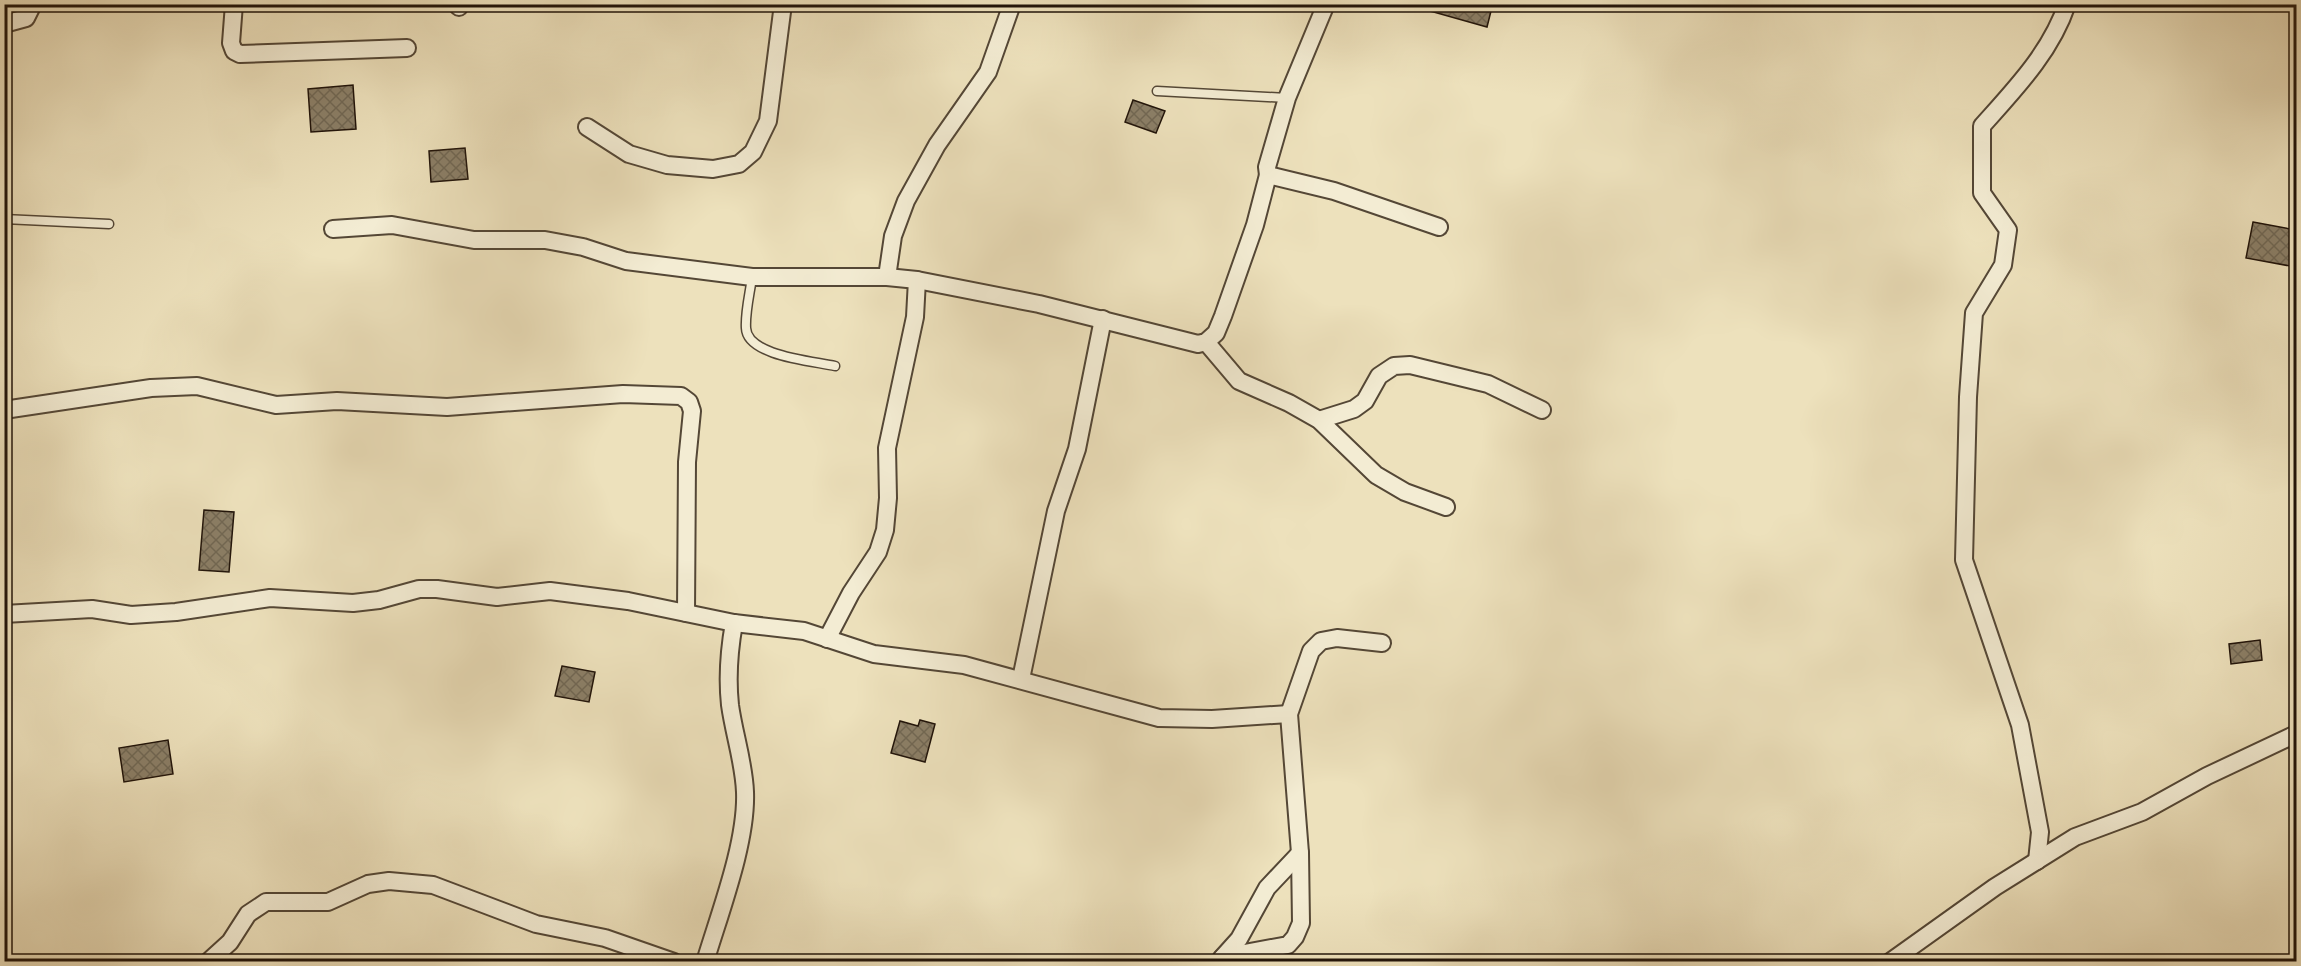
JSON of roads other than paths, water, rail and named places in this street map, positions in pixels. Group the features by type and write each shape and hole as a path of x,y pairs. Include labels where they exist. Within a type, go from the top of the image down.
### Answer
{"street":[{"path":"4,24 26,18 33,4"},
{"path":"234,4 231,43 234,51 240,54 407,48"},
{"path":"587,127 629,154 667,165 713,169 739,164 753,152 768,121 783,4"},
{"path":"887,277 893,236 906,201 937,145 988,72 1012,4"},
{"path":"333,230 392,225 474,240 545,240 583,247 626,261 752,277 887,277 917,280 1040,304 1198,344 1206,342 1216,333 1223,316 1256,225 1268,175 1267,167 1287,98 1326,4"},
{"path":"2037,861 2040,832 2020,725 1964,560 1968,397 1974,313 2004,265 2008,230 1982,194 1982,126 2031,72 2062,19 2067,4"},
{"path":"1268,175 1334,190 1439,227"},
{"path":"827,639 851,593 878,552 885,530 888,498 887,448 915,317 917,280"},
{"path":"1021,679 1056,511 1077,449 1102,319"},
{"path":"1206,342 1239,381 1289,403 1319,420 1376,475 1405,492 1446,507"},
{"path":"1319,420 1354,409 1365,401 1379,376 1394,366 1410,365 1488,384 1542,410"},
{"path":"4,410 151,388 197,386 276,405 337,401 447,406 623,394 681,396 689,402 692,411 687,462 686,613"},
{"path":"4,614 92,609 131,615 176,612 270,598 353,603 419,589 437,589 497,597 550,591 628,600 734,623 804,632 874,654 964,665 1159,718 1212,719 1289,714"},
{"path":"705,962 730,878 744,814 745,791 730,704 728,659 734,623"},
{"path":"1221,959 1288,945 1295,937 1301,923 1300,853 1289,714 1311,651 1321,641 1337,638 1382,643"},
{"path":"1890,962 2075,837 2142,812 2207,776 2296,734"},
{"path":"1221,959 1239,939 1267,888 1300,853"},
{"path":"208,962 230,942 248,914 266,902 328,902 368,884 388,881 434,885 536,924 605,938 674,962"}],"lane":[{"path":"1157,92 1287,98"},
{"path":"4,219 109,224"},
{"path":"752,277 746,330 750,341 760,350 836,366"}]}
